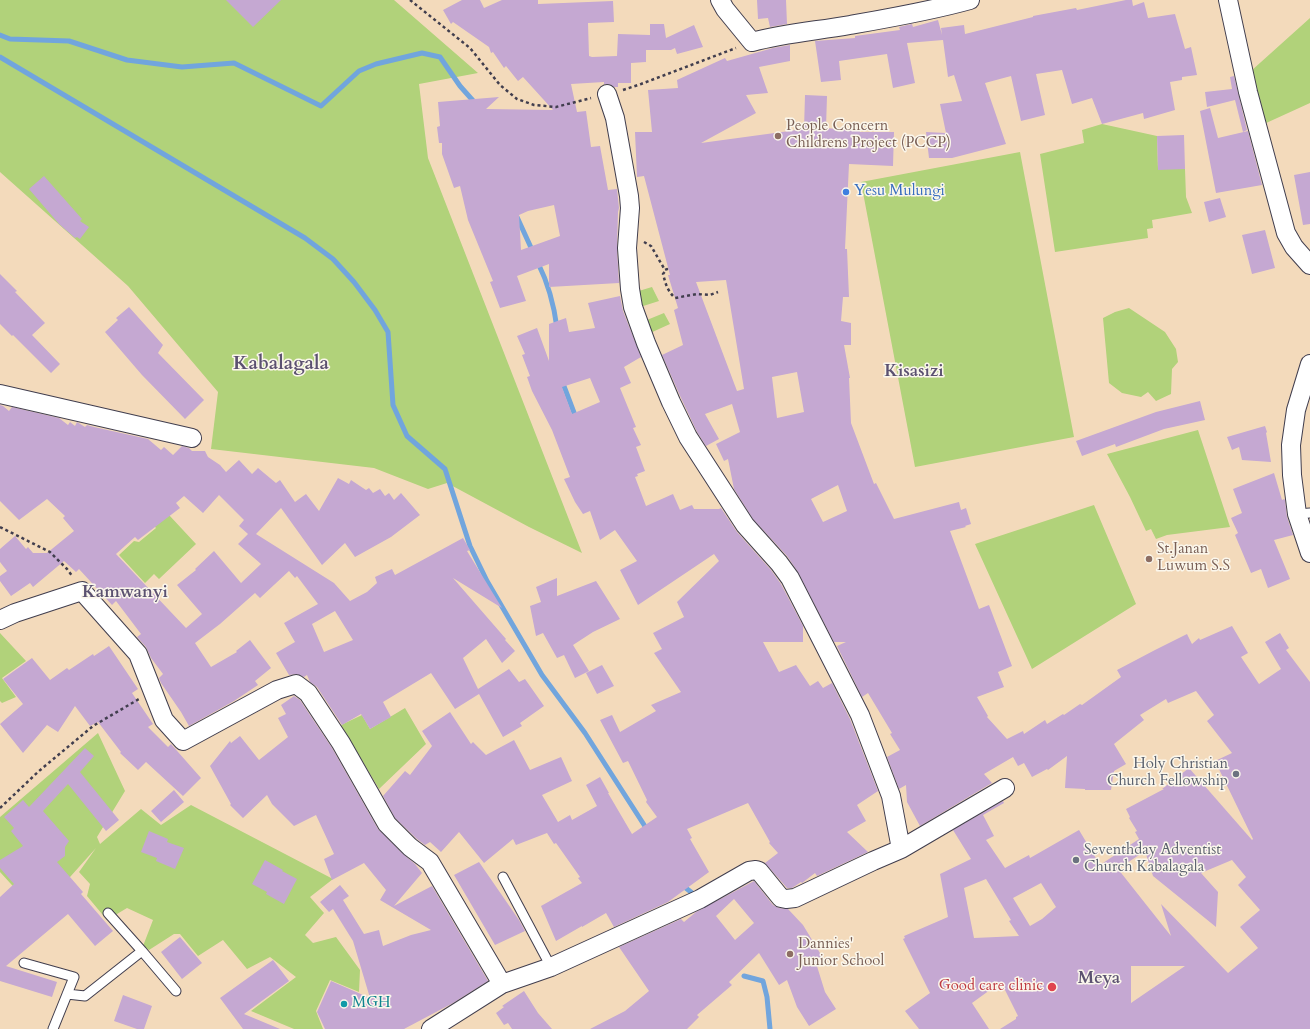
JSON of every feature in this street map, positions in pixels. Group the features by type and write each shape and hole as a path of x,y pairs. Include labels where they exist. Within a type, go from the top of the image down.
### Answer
{"street":[{"path":"720,0 725,9 752,42 801,31 850,25 950,6 970,0"},
{"path":"1228,0 1252,106 1286,233 1294,247 1310,265"},
{"path":"607,94 615,118 629,196 630,208 628,236 630,289 633,307 646,343 670,402 688,437 746,525 790,578 860,715 891,796 902,849"},
{"path":"1310,364 1296,410 1291,444 1292,475 1304,514 1310,553"},
{"path":"0,394 192,438"},
{"path":"0,620 15,613 82,591 138,654 164,720 183,741 277,690 296,684 308,692 341,742 387,824 410,847 430,862 502,984"},
{"path":"431,1029 502,984 551,967 700,899 749,871 759,871 781,898 795,898 902,849 1005,788"}],"lane":[{"path":"503,877 551,967"},
{"path":"108,913 176,991"},
{"path":"67,994 85,996 142,951"},
{"path":"24,963 74,977 53,1029"}],"path":[{"path":"410,0 470,48 500,85 517,99 534,105 556,107 642,84 752,42"},
{"path":"628,236 651,246 665,270 667,269 663,274 667,290 675,298 697,294 710,295 718,292"},
{"path":"0,527 50,552 68,569 82,591"},
{"path":"0,808 39,771 94,726 134,703 151,688"}],"green space":[{"path":"0,0 394,0 478,73 419,84 428,158 582,553 529,527 447,483 428,489 374,468 211,449 218,392 128,286 0,172"},
{"path":"1310,18 1310,103 1264,124 1251,71"},
{"path":"1102,124 1157,136 1158,169 1185,169 1186,197 1192,213 1152,220 1153,228 1147,229 1148,238 1055,252 1040,154 1084,143 1082,130"},
{"path":"1020,152 1074,437 915,467 861,182"},
{"path":"652,287 659,301 637,308 632,293"},
{"path":"1129,308 1165,332 1176,349 1178,362 1172,369 1171,394 1156,401 1148,392 1141,397 1122,393 1109,383 1103,318 1115,312"},
{"path":"664,313 670,324 648,334 642,322"},
{"path":"1198,430 1230,527 1167,535 1156,539 1151,529 1146,531 1107,454"},
{"path":"156,501 196,544 159,579 154,574 145,583 119,555 134,541 139,542 156,528 142,512"},
{"path":"1094,505 1136,604 1032,669 975,544"},
{"path":"0,633 26,661 2,678 16,697 2,703 0,701"},
{"path":"405,708 426,744 379,789 341,725 362,715 370,729"},
{"path":"98,733 125,791 97,837 100,844 141,809 161,825 191,805 333,879 310,897 324,913 305,935 313,943 336,937 360,970 359,992 330,980 316,1011 323,1029 294,1029 251,1011 296,977 270,957 247,969 223,940 198,956 180,934 174,934 149,950 143,946 153,920 127,908 107,920 87,896 90,884 79,872 96,848 53,896 31,906 0,872 0,817"}],"building":[{"path":"226,0 281,0 253,27"},
{"path":"462,0 480,0 484,8 502,0 538,0 538,4 613,1 614,22 588,23 589,56 592,57 617,56 618,34 650,35 650,24 664,24 666,38 694,25 703,47 677,54 675,48 671,50 646,50 646,62 631,63 631,83 618,83 618,87 604,84 604,82 571,84 577,112 586,111 591,147 600,146 608,190 617,189 619,208 617,249 619,283 549,287 549,264 517,276 526,301 500,308 490,282 493,281 468,220 460,186 454,188 442,154 442,143 439,143 437,127 440,126 438,102 499,97 486,109 553,110 523,77 518,81 506,66 504,68 493,52 491,53 489,47 453,22 451,24 443,10","holes":["554,205 560,236 521,250 519,215 528,211"]},
{"path":"757,0 786,0 787,24 770,27 768,18 758,19"},
{"path":"1132,0 1133,6 1144,2 1148,18 1175,14 1185,49 1191,47 1197,75 1182,77 1182,80 1170,82 1175,110 1144,119 1143,113 1102,124 1092,98 1072,104 1062,70 1036,74 1045,115 1021,121 1011,76 985,83 1006,144 952,158 929,158 926,132 946,133 940,104 962,101 954,75 948,77 943,40 907,43 915,83 893,88 887,54 839,61 841,80 821,82 815,41 855,38 855,36 900,30 899,27 912,24 913,27 938,20 942,35 941,28 964,25 965,34 1033,16 1076,8 1077,10"},
{"path":"790,45 790,61 759,67 768,93 746,95 756,113 701,143 804,129 805,95 827,96 826,128 860,132 894,132 893,166 849,164 845,249 847,249 849,297 843,297 841,321 851,323 851,345 844,345 850,378 851,423 874,484 876,483 894,519 959,502 961,510 966,508 971,524 965,526 966,527 950,531 979,609 989,605 1012,666 998,672 1004,687 977,697 988,716 987,717 1007,739 1023,731 1024,734 1045,720 1047,724 1080,704 1082,705 1121,677 1117,670 1155,650 1187,634 1192,644 1199,638 1200,640 1232,626 1248,653 1241,657 1259,684 1281,669 1265,642 1280,633 1289,648 1286,650 1310,682 1310,1029 1000,1029 1016,1019 1018,1016 1001,982 972,1003 989,1029 919,1029 905,1011 930,993 903,939 905,938 904,936 948,917 940,874 971,859 953,830 1003,801 1004,803 983,815 994,836 986,840 1005,868 1029,855 1030,858 1079,830 1100,865 1139,839 1135,832 1137,831 1129,818 1130,817 1126,809 1164,789 1162,789 1189,768 1252,840 1253,839 1215,761 1232,753 1207,721 1214,715 1196,691 1168,703 1166,699 1140,715 1144,720 1114,744 1126,764 1114,771 1111,790 1065,788 1067,756 1048,770 1047,769 1032,777 1024,763 1018,766 1013,757 984,774 992,783 920,826 907,802 906,785 899,789 887,757 900,750 890,734 892,733 868,693 862,697 837,646 846,642 834,642 798,572 787,556 753,519 734,489 728,459 724,461 716,444 740,432 732,404 705,414 719,439 706,446 697,432 662,355 683,345 674,310 678,308 668,275 670,275 644,176 637,177 635,132 652,132 648,90 678,88 677,80 725,58 727,61 773,48","holes":["726,280 744,389 737,391 696,282","797,372 804,412 777,418 772,377","838,485 847,511 823,522 811,499","1145,851 1153,876 1216,927 1218,892 1201,873 1232,860 1246,877 1238,885 1260,910 1240,927 1258,948 1228,973 1161,904 1171,936 1118,869","986,879 1019,936 974,938 964,888","1041,883 1056,907 1042,919 1030,926 1013,898","1131,966 1185,966 1131,1003"]},
{"path":"1234,76 1247,130 1243,132 1235,100 1207,107 1205,92 1232,89 1230,77"},
{"path":"1210,108 1218,138 1248,131 1262,185 1216,193 1200,111"},
{"path":"1184,135 1185,169 1158,170 1157,136"},
{"path":"1310,172 1310,224 1303,225 1294,175"},
{"path":"44,176 82,219 80,221 89,227 80,239 77,237 75,238 59,224 29,189"},
{"path":"1220,198 1226,217 1209,222 1204,202"},
{"path":"1265,230 1275,268 1252,274 1242,235"},
{"path":"0,274 45,323 32,335 60,364 51,373 0,324"},
{"path":"620,296 623,311 641,357 624,367 631,383 620,388 636,427 633,428 641,445 636,447 645,471 637,474 638,476 635,477 646,506 673,494 680,510 692,505 694,509 721,508 737,532 771,570 781,584 803,626 803,642 763,642 779,672 796,665 810,686 818,681 823,688 832,683 850,719 878,791 857,805 866,821 847,832 868,852 817,876 815,873 802,883 801,882 792,888 787,888 765,863 778,853 769,843 770,842 748,803 687,829 692,838 690,839 709,872 668,902 614,927 606,913 556,941 541,906 582,883 578,878 580,877 556,843 554,844 547,833 516,845 513,839 484,863 459,832 441,852 430,842 425,845 395,818 383,796 405,771 410,775 432,746 422,731 450,712 471,744 473,742 486,755 514,740 530,770 561,757 572,781 542,795 558,822 570,815 572,820 597,806 586,785 600,777 632,834 657,817 646,802 647,800 628,761 623,763 600,720 612,715 620,732 656,711 651,705 681,692 654,653 662,649 653,633 684,617 677,602 719,561 714,554 638,605 620,570 637,561 615,530 600,540 590,511 583,514 575,502 564,479 570,477 552,430 532,391 527,377 530,376 522,355 525,354 517,336 537,328 549,361 549,324 566,318 569,332 595,328 588,303","holes":["590,378 600,402 572,414 562,387"]},
{"path":"129,307 163,345 158,353 204,400 185,419 142,375 105,332 118,320 116,318"},
{"path":"1200,401 1205,420 1164,429 1116,447 1115,444 1082,456 1076,441 1156,412"},
{"path":"0,405 9,411 12,407 59,418 68,425 70,422 75,426 77,422 85,427 87,425 148,439 161,450 164,447 173,455 182,446 189,448 192,451 205,451 208,457 220,465 226,472 239,460 252,474 258,468 276,483 280,480 295,502 306,494 319,511 338,478 349,484 351,480 366,490 369,488 373,493 380,489 385,496 389,493 394,500 401,493 420,515 391,537 355,557 345,543 322,565 281,508 256,534 334,583 350,601 367,592 377,583 375,577 392,569 395,575 463,538 470,550 467,551 502,608 453,578 515,651 502,663 486,639 463,658 478,689 509,669 519,682 525,679 544,706 520,723 522,726 503,737 479,694 455,709 431,673 383,702 391,717 370,729 361,714 342,725 317,687 310,682 307,675 304,677 297,674 289,675 276,653 295,642 284,623 318,604 297,576 295,578 289,571 260,598 255,593 220,624 195,643 211,667 237,652 236,651 250,640 271,668 255,681 258,685 234,701 189,726 161,683 159,678 163,674 151,658 146,647 137,637 141,634 116,601 112,605 79,569 76,572 64,561 33,587 30,583 11,596 0,581 0,576 7,571 0,562 0,549 15,536 26,549 28,547 33,553 47,553 74,531 63,518 65,516 47,499 19,520 0,501","holes":["219,495 244,520 239,526 248,534 238,544 261,564 241,583 214,551 195,569 196,570 177,585 202,614 186,628 116,554 135,537 138,540 180,508 176,503 184,496 203,513","335,611 353,640 324,652 312,624"]},
{"path":"1265,426 1271,462 1242,460 1239,447 1232,450 1227,437"},
{"path":"1274,473 1282,500 1285,500 1287,517 1293,535 1274,540 1290,579 1268,588 1261,569 1251,573 1235,535 1238,533 1231,518 1242,513 1233,489"},
{"path":"557,578 557,596 596,581 620,619 593,632 573,645 589,671 575,678 564,655 557,658 543,633 536,636 530,606 541,602 536,587"},
{"path":"109,646 138,689 132,693 153,724 148,727 168,747 171,744 201,778 183,796 146,762 138,770 120,753 121,752 98,722 90,726 75,706 58,732 47,725 23,753 0,724 23,704 3,679 32,658 50,680 67,668 69,670 93,654 94,656"},
{"path":"602,665 614,686 597,694 586,673"},
{"path":"294,696 300,700 332,748 378,829 415,864 422,873 394,906 432,886 488,981 453,1003 404,1029 325,1029 317,1012 331,981 370,998 353,941 333,909 329,912 320,902 340,885 349,896 343,900 364,934 379,930 383,946 411,935 431,930 380,900 386,890 364,863 332,880 324,859 334,854 316,815 294,826 272,804 267,795 243,818 230,805 231,804 210,766 230,741 231,743 240,736 259,760 288,737 278,718 286,714 281,705"},
{"path":"85,748 94,756 80,772 119,820 106,831 68,784 43,811 69,841 65,847 65,856 57,862 83,892 81,894 113,931 95,946 68,914 6,966 57,982 52,997 0,981 0,897 14,884 0,868 0,860 23,846 11,831 14,828 4,817 23,800 29,807"},
{"path":"174,790 184,802 161,822 151,811"},
{"path":"149,831 168,839 167,842 184,848 175,869 156,861 157,858 141,852"},
{"path":"265,860 297,879 284,904 252,884"},
{"path":"479,862 525,931 495,945 454,875"},
{"path":"754,881 773,905 779,908 788,909 803,925 823,958 816,963 825,992 836,1009 809,1026 797,1007 787,980 779,985 759,953 729,982 732,985 697,1015 699,1017 687,1029 590,1029 625,1011 649,991 619,947 681,919 684,922 696,912","holes":["734,899 754,923 735,940 716,916"]},
{"path":"180,937 202,963 182,979 161,952"},
{"path":"273,960 289,981 244,1014 280,1029 243,1029 220,998"},
{"path":"524,991 538,1013 552,1029 512,1029 508,1023 504,1025 496,1013 504,1007 502,1006"},
{"path":"123,995 152,1006 144,1029 137,1029 114,1021"}],"waterway":[{"path":"0,35 10,39 69,41 127,60 182,67 234,63 321,106 359,71 376,64 422,53 440,57 460,86 476,104"},
{"path":"0,57 305,238 333,259 354,282 375,310 388,332 393,405 407,436 445,469 470,546 487,581 542,675 585,733 648,831"},
{"path":"517,217 533,252"},
{"path":"538,263 550,294 557,328"},
{"path":"562,381 576,418"},
{"path":"682,885 696,896"},
{"path":"744,976 763,981 767,997 770,1029"}],"place":[{"name":"People Concern Childrens Project (PCCP)","path":"778,136"},
{"name":"Yesu Mulungi","path":"846,192"},
{"name":"St.Janan Luwum S.S","path":"1149,559"},
{"name":"Holy Christian Church Fellowship","path":"1236,774"},
{"name":"Seventhday Adventist Church Kabalagala","path":"1076,860"},
{"name":"Dannies' Junior School","path":"790,954"},
{"name":"Good care clinic","path":"1052,987"},
{"name":"MGH","path":"344,1004"}],"district":[{"name":"Kabalagala","path":"281,365"},
{"name":"Kisasizi","path":"914,372"},
{"name":"Kamwanyi","path":"125,593"},
{"name":"Meya","path":"1099,979"}]}
